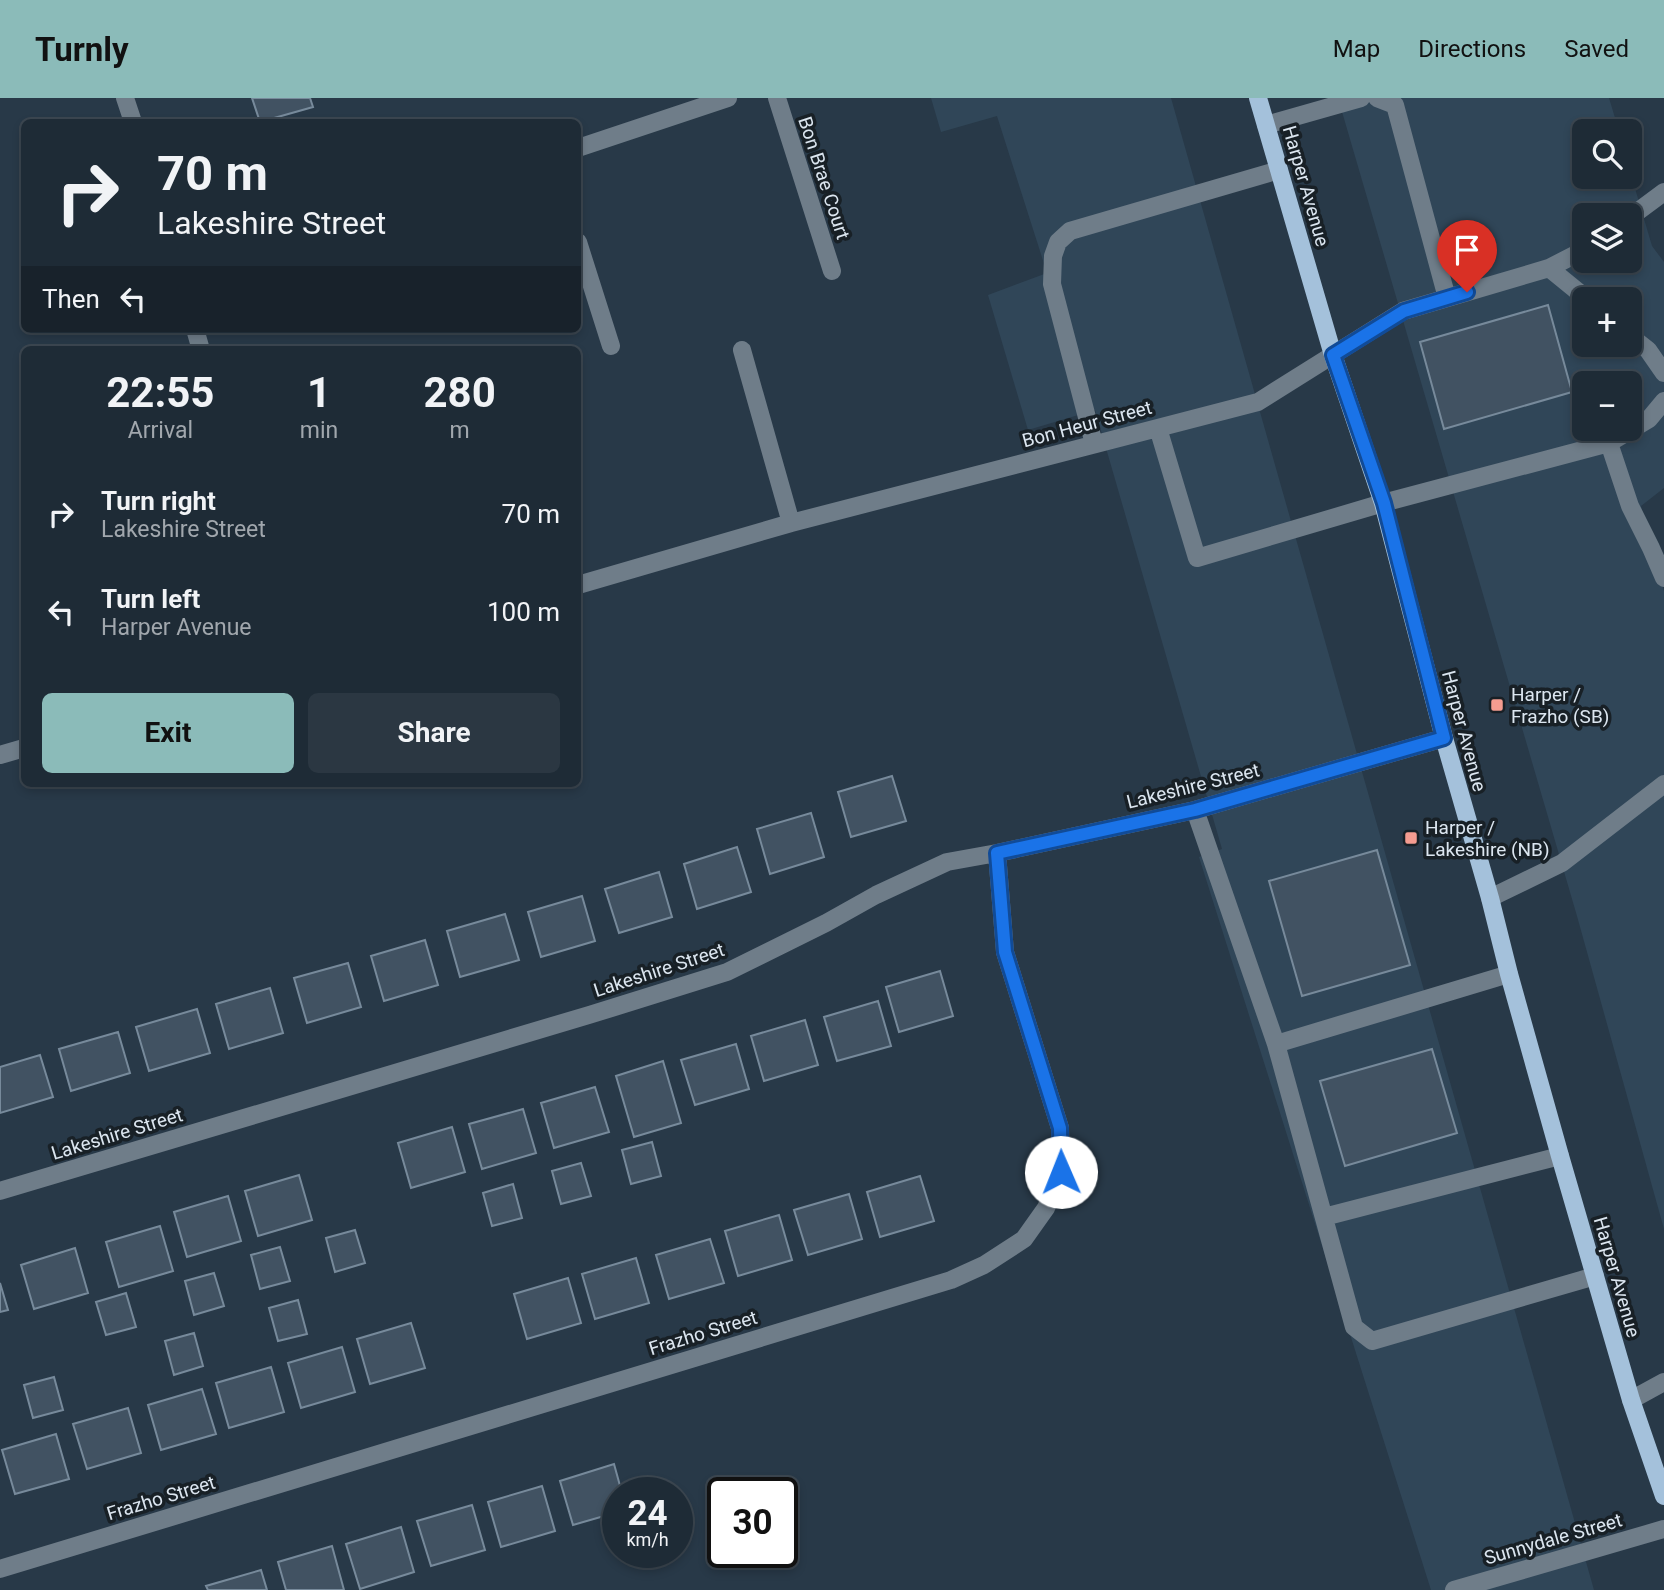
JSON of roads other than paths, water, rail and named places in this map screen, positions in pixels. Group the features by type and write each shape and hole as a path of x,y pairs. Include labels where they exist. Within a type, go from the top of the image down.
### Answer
{"main road":[{"name":"Harper Avenue","path":"1258,98 1333,355 1384,503 1444,738 1560,1156 1631,1400 1664,1496"}],"street":[{"path":"125,98 131,119"},
{"path":"669,98 675,116"},
{"path":"581,147 728,98"},
{"name":"Bon Brae Court","path":"777,98 832,271"},
{"path":"1266,125 1361,98"},
{"path":"1377,98 1395,105 1447,298"},
{"path":"1094,444 1052,284 1053,256 1058,242 1070,230 1279,170"},
{"path":"1642,208 1664,191"},
{"path":"581,251 611,346"},
{"name":"Bon Heur Street","path":"581,584 791,523 1258,402 1404,311 1549,268 1572,256"},
{"path":"1549,268 1572,287"},
{"path":"1642,345 1664,373"},
{"path":"742,350 791,523"},
{"path":"1158,428 1196,558 1384,503 1609,443 1649,419 1664,401"},
{"path":"1609,443 1630,506 1664,578"},
{"name":"Lakeshire Street","path":"0,1191 589,1016 727,972 876,895 947,862 1195,810 1444,738"},
{"path":"0,755 21,748"},
{"path":"1490,898 1562,863 1664,784"},
{"path":"1195,810 1276,1044 1354,1327 1372,1341 1595,1276"},
{"name":"Frazho Street","path":"0,1569 951,1280 984,1265 1024,1239 1046,1208 1061,1172 1060,1128 1005,952 997,853"},
{"path":"1276,1044 1509,974"},
{"path":"1324,1217 1560,1156"},
{"path":"1631,1400 1664,1382"},
{"name":"Sunnydale Street","path":"1461,1589 1664,1529"}],"place":[{"name":"Harper / Frazho (SB)","path":"1497,705"},
{"name":"Harper / Lakeshire (NB)","path":"1411,838"}]}
